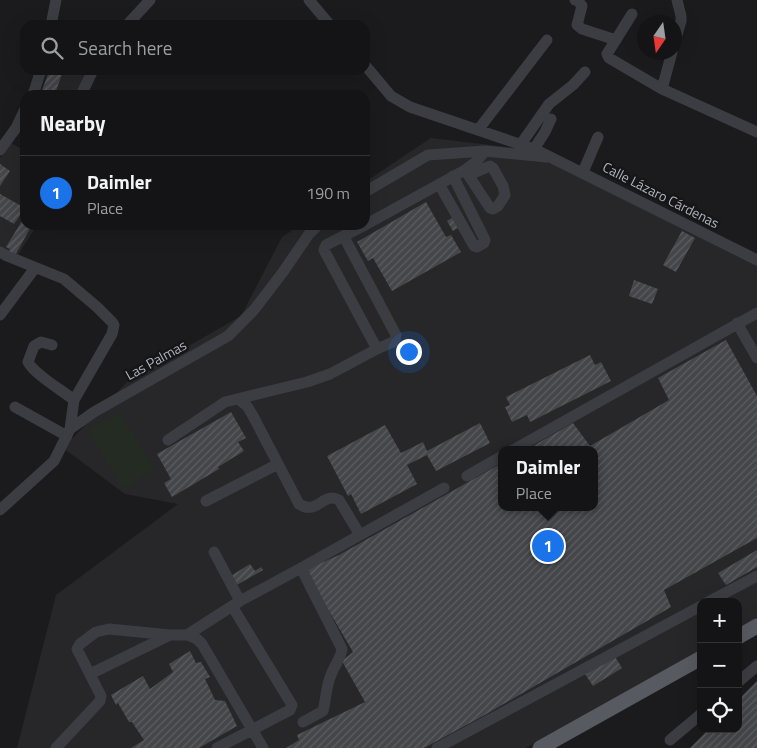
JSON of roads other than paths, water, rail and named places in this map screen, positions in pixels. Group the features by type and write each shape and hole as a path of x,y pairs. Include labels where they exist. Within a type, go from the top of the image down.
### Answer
{"main road":[{"path":"742,635 757,626"},
{"path":"540,748 697,660"}],"street":[{"path":"52,20 56,0"},
{"path":"132,20 150,0"},
{"path":"309,0 326,20"},
{"path":"575,0 582,6 577,24 579,28 616,40"},
{"path":"677,0 681,15"},
{"path":"632,14 607,54 609,58 662,90 757,132"},
{"path":"478,130 547,40"},
{"path":"662,90 670,60"},
{"name":"Calle Lázaro Cárdenas","path":"370,71 391,96 400,102 534,149 757,260"},
{"path":"521,144 549,104 586,72"},
{"path":"36,90 40,75"},
{"path":"83,90 91,75"},
{"path":"534,149 551,119"},
{"path":"0,150 20,120"},
{"path":"583,172 598,136"},
{"path":"370,189 428,155 485,151 551,157"},
{"path":"370,222 453,176 467,173 485,151"},
{"path":"440,184 474,246 477,247 484,243 485,240 453,176"},
{"name":"Las Palmas","path":"0,510 54,461 69,433 88,416 228,336 254,310 313,230"},
{"path":"356,230 326,245 324,250 377,349"},
{"path":"168,440 225,402 322,377 395,340 396,335 344,237"},
{"path":"2,258 64,279 97,307 114,325 112,334 74,400 69,433 15,407"},
{"path":"0,315 35,268"},
{"path":"520,446 757,313"},
{"path":"737,323 757,358"},
{"path":"52,345 41,342 34,346 28,362 36,372 74,400"},
{"path":"238,399 247,406 253,416 299,504 308,508 314,508 329,498 339,500 360,535"},
{"path":"467,476 498,458"},
{"path":"206,501 278,464"},
{"path":"187,635 236,604 444,488"},
{"path":"214,552 236,604 292,705 290,710 217,748"},
{"path":"301,568 342,649 330,679 323,711 303,722"},
{"path":"716,598 757,576"},
{"path":"438,748 697,608"},
{"path":"56,748 100,701 101,696 77,649 80,644 96,632 109,629 187,635 197,640 202,644 263,748"},
{"path":"90,674 170,635"},
{"path":"742,679 757,666"},
{"path":"670,740 697,717"}],"place":[{"name":"Daimler","path":"548,546"}]}
